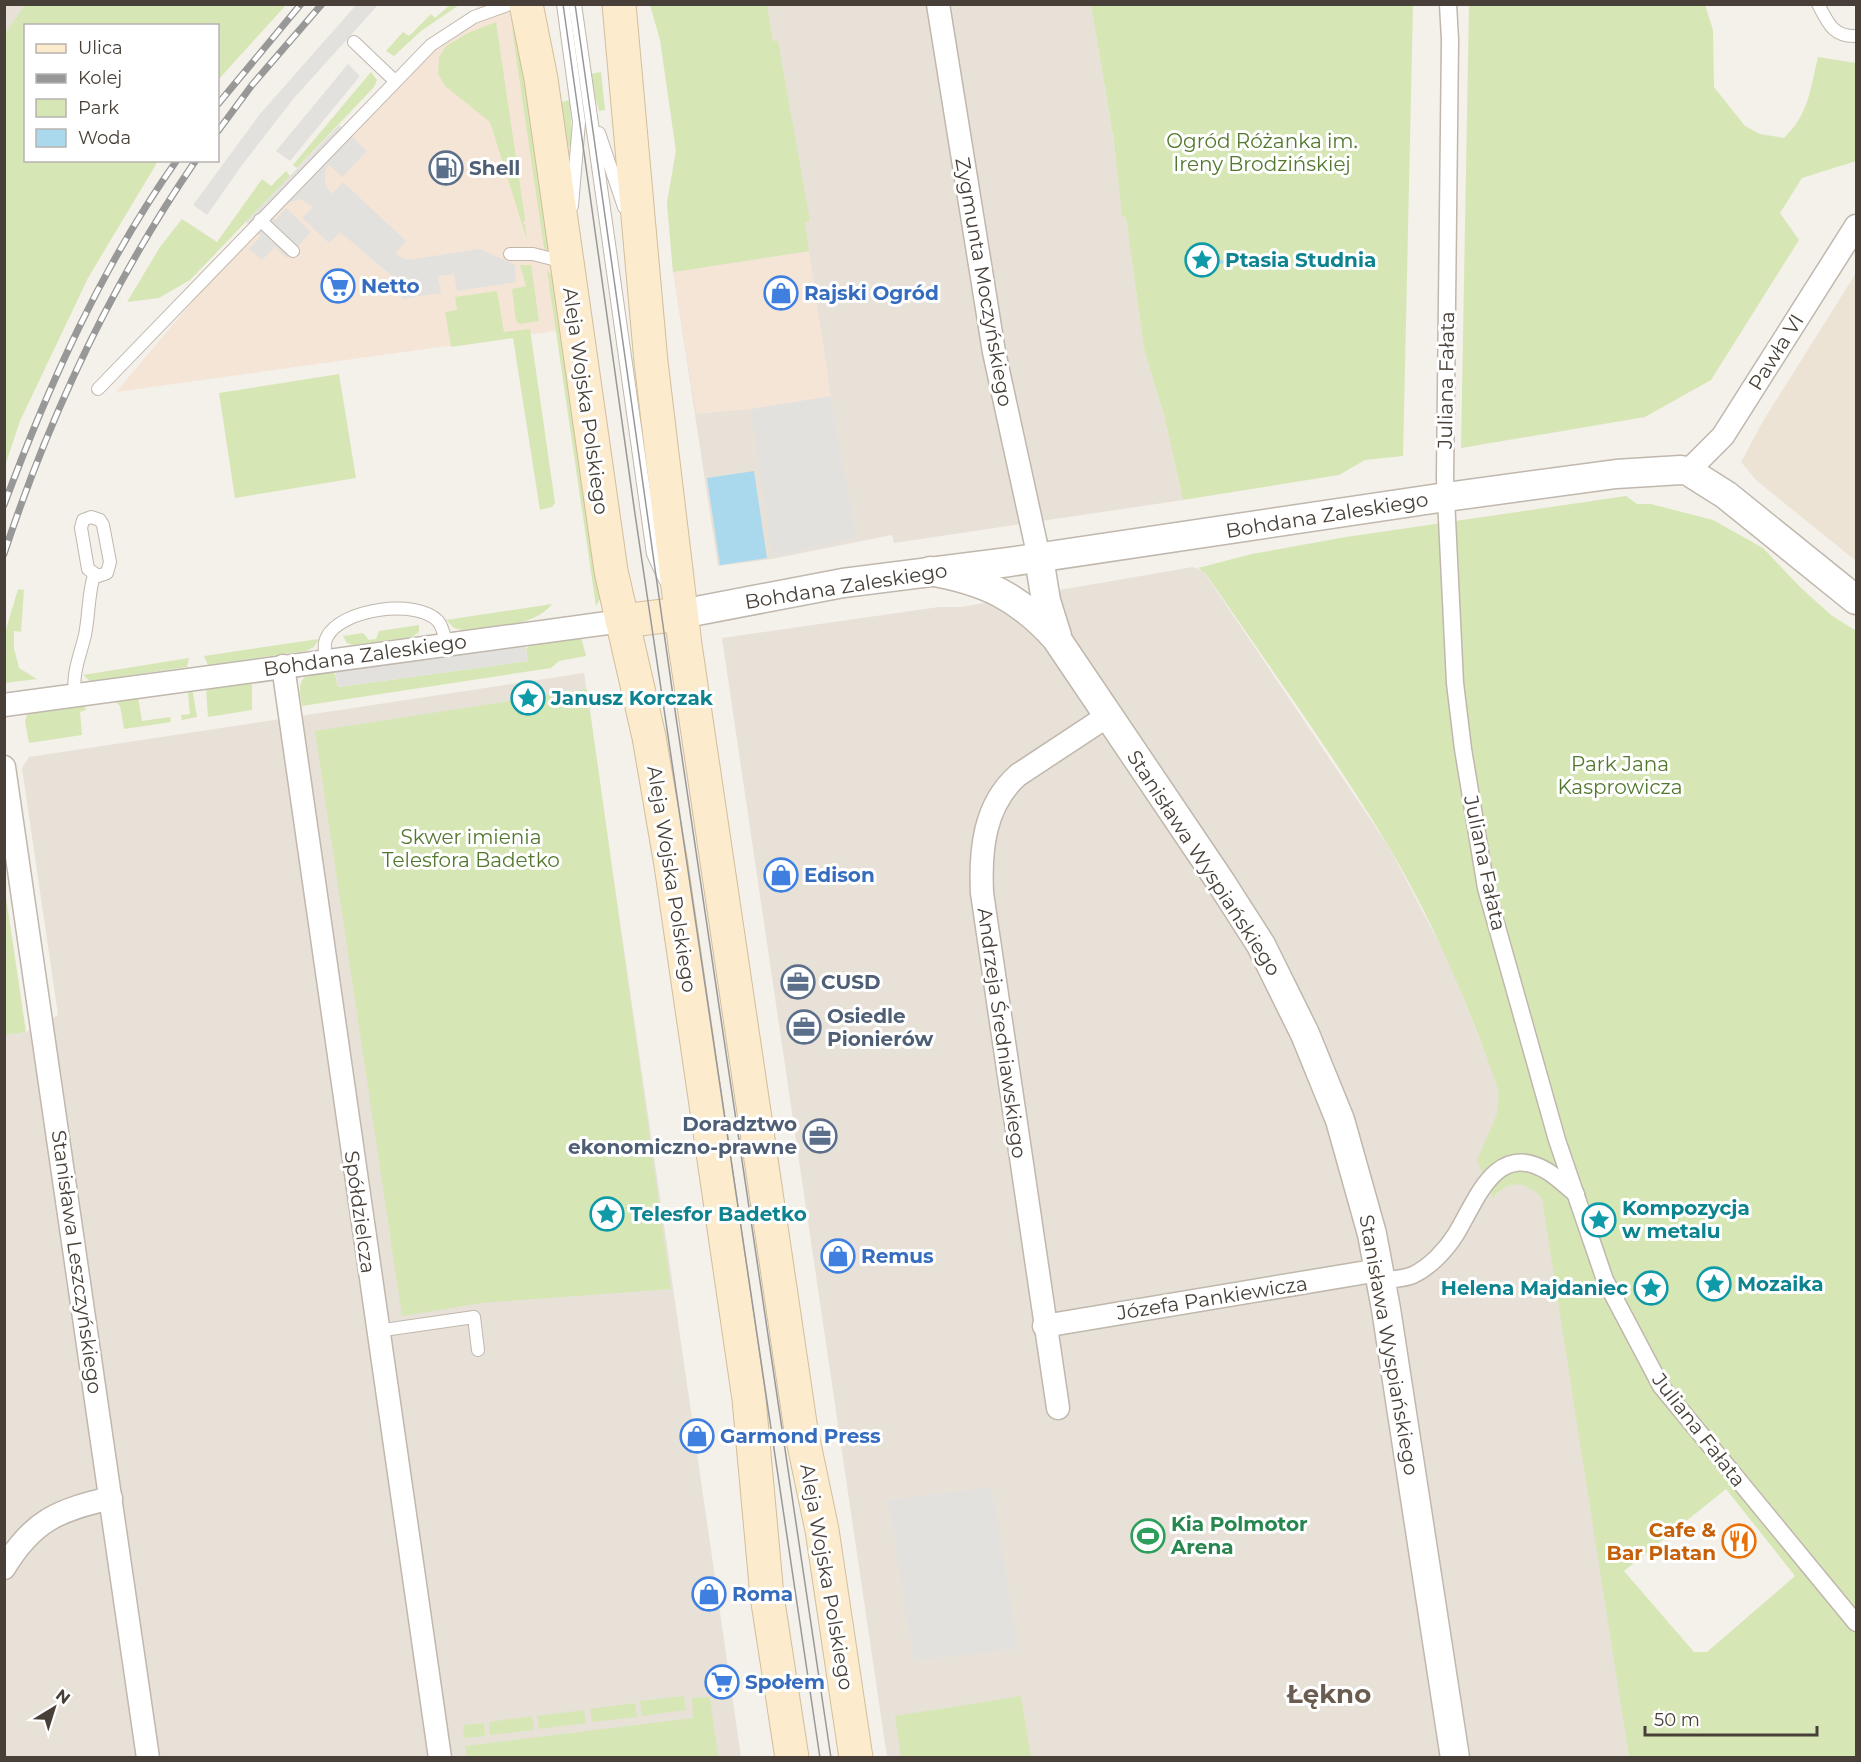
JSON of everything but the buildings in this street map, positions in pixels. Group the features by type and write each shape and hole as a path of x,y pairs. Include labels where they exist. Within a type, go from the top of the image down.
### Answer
{"main road":[{"name":"Aleja Wojska Polskiego","path":"526,4 540,79 608,546 622,621 649,737 673,877 750,1399 768,1596 792,1758"},
{"name":"Aleja Wojska Polskiego","path":"619,4 659,432 681,614 799,1419 822,1530 856,1758"},
{"name":"Bohdana Zaleskiego","path":"622,621 681,614"}],"street":[{"name":"Zygmunta Moczyńskiego","path":"938,4 994,352 1039,558"},
{"name":"Juliana Fałata","path":"1448,4 1450,40 1446,497 1455,683 1464,760 1486,888 1557,1140 1593,1251 1605,1280 1661,1386 1857,1623"},
{"name":"Pawła VI","path":"1688,471 1723,436 1857,226"},
{"name":"Bohdana Zaleskiego","path":"681,614 835,584 1039,558 1446,497 1616,474 1688,471"},
{"path":"1688,471 1726,495 1857,600"},
{"name":"Stanisława Wyspiańskiego","path":"1039,558 1049,613 1064,649"},
{"name":"Stanisława Wyspiańskiego","path":"930,571 965,578 1005,594 1039,619 1064,649 1239,910 1293,1008 1343,1129 1372,1234 1455,1758"},
{"name":"Bohdana Zaleskiego","path":"4,705 446,643 622,621"},
{"name":"Spółdzielcza","path":"283,666 377,1331 441,1758"},
{"name":"Andrzeja Średniawskiego","path":"1058,1408 1044,1326 982,893 981,852 989,818 1007,786 1018,775 1109,715"},
{"name":"Stanisława Leszczyńskiego","path":"4,767 148,1758"},
{"path":"1380,1276 1412,1276 1443,1251 1456,1234 1478,1191 1495,1171 1516,1164 1528,1164 1546,1170 1576,1194"},
{"name":"Józefa Pankiewicza","path":"1044,1326 1380,1276"},
{"path":"4,1568 25,1538 51,1516 74,1507 111,1498"}],"lane":[{"path":"98,389 431,45 474,17 510,4"},
{"path":"510,254 533,254 567,262 579,122 563,4"},
{"path":"575,4 653,554 681,614"},
{"path":"1818,4 1832,30 1848,36 1857,36"},
{"path":"354,42 394,81"},
{"path":"588,94 642,256"},
{"path":"260,220 293,251"},
{"path":"75,694 75,668 85,636 89,591 94,575"},
{"path":"326,661 325,643 332,629 348,617 363,613 397,609 425,613 438,622 446,643"},
{"path":"377,1331 474,1317 478,1350"}],"shaded area":[{"path":"357,4 378,5 294,98 207,215 193,205 260,114"},
{"path":"5,5 25,5 5,35"},
{"path":"479,5 516,5 569,329 116,392 215,275"},
{"path":"656,5 1091,5 1114,143 1123,216 1126,216 1144,349 1164,415 1183,500 894,543 892,535 772,559 718,566 673,270 667,203 676,151"},
{"path":"348,64 360,76 290,161 276,151"},
{"path":"339,125 367,151 342,177 329,165 325,171 325,184 332,194 343,182 406,241 395,254 407,260 480,249 515,265 516,282 457,291 454,274 438,276 441,293 402,299 399,282 340,232 329,243 302,218 313,207 300,199 286,204 273,218 275,220 286,208 311,232 287,258 275,247 262,260 249,249 261,236 246,222"},
{"path":"809,251 831,396 857,538 772,557 752,409 696,414 673,272"},
{"path":"1856,273 1856,561 1757,481 1741,462 1763,421"},
{"path":"831,396 857,538 772,557 751,409"},
{"path":"1193,567 1204,572 1389,847 1451,966 1542,1199 1565,1331 1629,1757 887,1757 722,638 939,607 961,607"},
{"path":"525,644 528,661 338,687 335,670"},
{"path":"584,673 741,1757 5,1757 4,1035 26,1032 58,1015 22,768 29,757"},
{"path":"992,1487 1018,1649 914,1661 888,1500"}],"green space":[{"path":"451,4 459,5 421,31 394,56 386,51 403,32 409,36 431,14 435,18"},
{"path":"25,5 286,5 219,79 219,24 24,24 24,162 157,162 88,278 20,421 5,466 4,35"},
{"path":"650,5 767,5 773,41 778,41 810,221 805,222 809,251 673,272 667,203 676,151 660,40"},
{"name":"Ogród Różanka im. Ireny Brodzińskiej","path":"1091,5 1413,5 1403,456 1365,460 1339,475 1183,500 1164,415 1144,349 1126,217 1122,216 1114,142"},
{"path":"1469,5 1705,5 1713,30 1714,87 1745,126 1760,134 1784,138 1804,111 1818,57 1856,63 1856,161 1802,178 1780,213 1799,240 1711,380 1645,417 1461,448"},
{"path":"496,22 527,240 490,122 445,86 438,74 439,57 446,46 470,32"},
{"path":"512,29 521,41 549,249 546,250 544,248"},
{"path":"371,72 377,80 374,87 297,168 293,165"},
{"path":"601,72 605,110 599,111 589,74"},
{"path":"570,100 572,145 566,149 557,103"},
{"path":"286,171 290,176 190,280 159,298 127,302 160,247 182,219 217,242 262,179 271,186"},
{"path":"520,265 531,265 539,321 520,324 516,321 512,289 526,286"},
{"path":"547,270 558,284 601,597 596,606"},
{"path":"497,291 504,332 530,329 555,503 552,507 540,510 513,338 451,347 445,312 457,310 455,297"},
{"path":"339,374 356,478 235,498 219,393"},
{"name":"Park Jana Kasprowicza","path":"1626,496 1637,504 1651,504 1713,520 1763,548 1800,587 1831,615 1856,631 1856,1757 1629,1757 1542,1199 1531,1189 1518,1185 1504,1188 1493,1198 1477,1160 1497,1114 1499,1092 1464,998 1422,906 1346,778 1206,574 1198,568 1252,554 1346,537","holes":["1726,1489 1795,1576 1707,1652 1694,1652 1624,1571"]},
{"path":"18,589 24,590 21,632 14,631 14,648 19,668 37,679 5,683 5,633"},
{"path":"552,604 534,618 498,627 462,630 454,628 446,620"},
{"path":"419,625 419,632 412,637 353,645 347,643 343,636 363,633 369,640 376,639 379,631"},
{"path":"581,637 586,656 559,661 551,668 302,706 301,682 304,678 314,674 331,671 335,674 338,687 528,661 526,649 532,643"},
{"path":"319,639 314,647 306,651 208,665 204,656"},
{"path":"189,658 187,667 90,681 83,675"},
{"path":"252,682 252,710 208,717 206,688"},
{"name":"Skwer imienia Telesfora Badetko","path":"587,689 671,1289 481,1303 402,1316 315,731"},
{"path":"190,690 193,693 197,717 182,720 181,715 190,714 188,693"},
{"path":"138,697 142,721 170,717 171,722 124,729 120,706 114,700"},
{"path":"84,705 86,710 80,712 82,735 29,743 25,721 28,712"},
{"path":"5,890 26,1032 4,1035"},
{"path":"684,1696 686,1710 642,1716 640,1701"},
{"path":"1021,1696 1031,1757 901,1757 895,1716"},
{"path":"710,1697 718,1757 467,1757 465,1746 693,1718 692,1698"},
{"path":"635,1703 637,1717 592,1722 590,1709"},
{"path":"584,1710 586,1723 539,1729 537,1716"},
{"path":"532,1716 534,1730 490,1735 489,1722"},
{"path":"484,1723 485,1736 464,1738 463,1725"}],"water":[{"path":"1270,258 1271,268 1257,269 1257,262 1196,265 1196,261"},
{"path":"754,471 767,558 720,565 707,478"}],"tram line":[{"path":"563,4 635,514 820,1758"},
{"path":"575,4 676,717 831,1758"}],"railway":[{"path":"219,103 301,4"},
{"path":"219,130 252,85 322,4"},
{"path":"4,505 39,415 79,327 125,242 176,162"},
{"path":"4,554 42,450 86,350 137,253 195,162"}],"place":[{"name":"Shell","path":"446,168"},
{"name":"Ptasia Studnia","path":"1202,260"},
{"name":"Netto","path":"338,286"},
{"name":"Rajski Ogród","path":"781,293"},
{"name":"Janusz Korczak","path":"528,698"},
{"name":"Edison","path":"781,875"},
{"name":"CUSD","path":"798,982"},
{"name":"Osiedle Pionierów","path":"804,1027"},
{"name":"Doradztwo ekonomiczno-prawne","path":"820,1136"},
{"name":"Telesfor Badetko","path":"607,1214"},
{"name":"Kompozycja w metalu","path":"1599,1220"},
{"name":"Remus","path":"838,1256"},
{"name":"Mozaika","path":"1714,1284"},
{"name":"Helena Majdaniec","path":"1651,1288"},
{"name":"Garmond Press","path":"697,1436"},
{"name":"Kia Polmotor Arena","path":"1148,1536"},
{"name":"Cafe & Bar Platan","path":"1739,1541"},
{"name":"Roma","path":"709,1594"},
{"name":"Społem","path":"722,1682"}],"district":[{"name":"Łękno","path":"1329,1694"}]}
